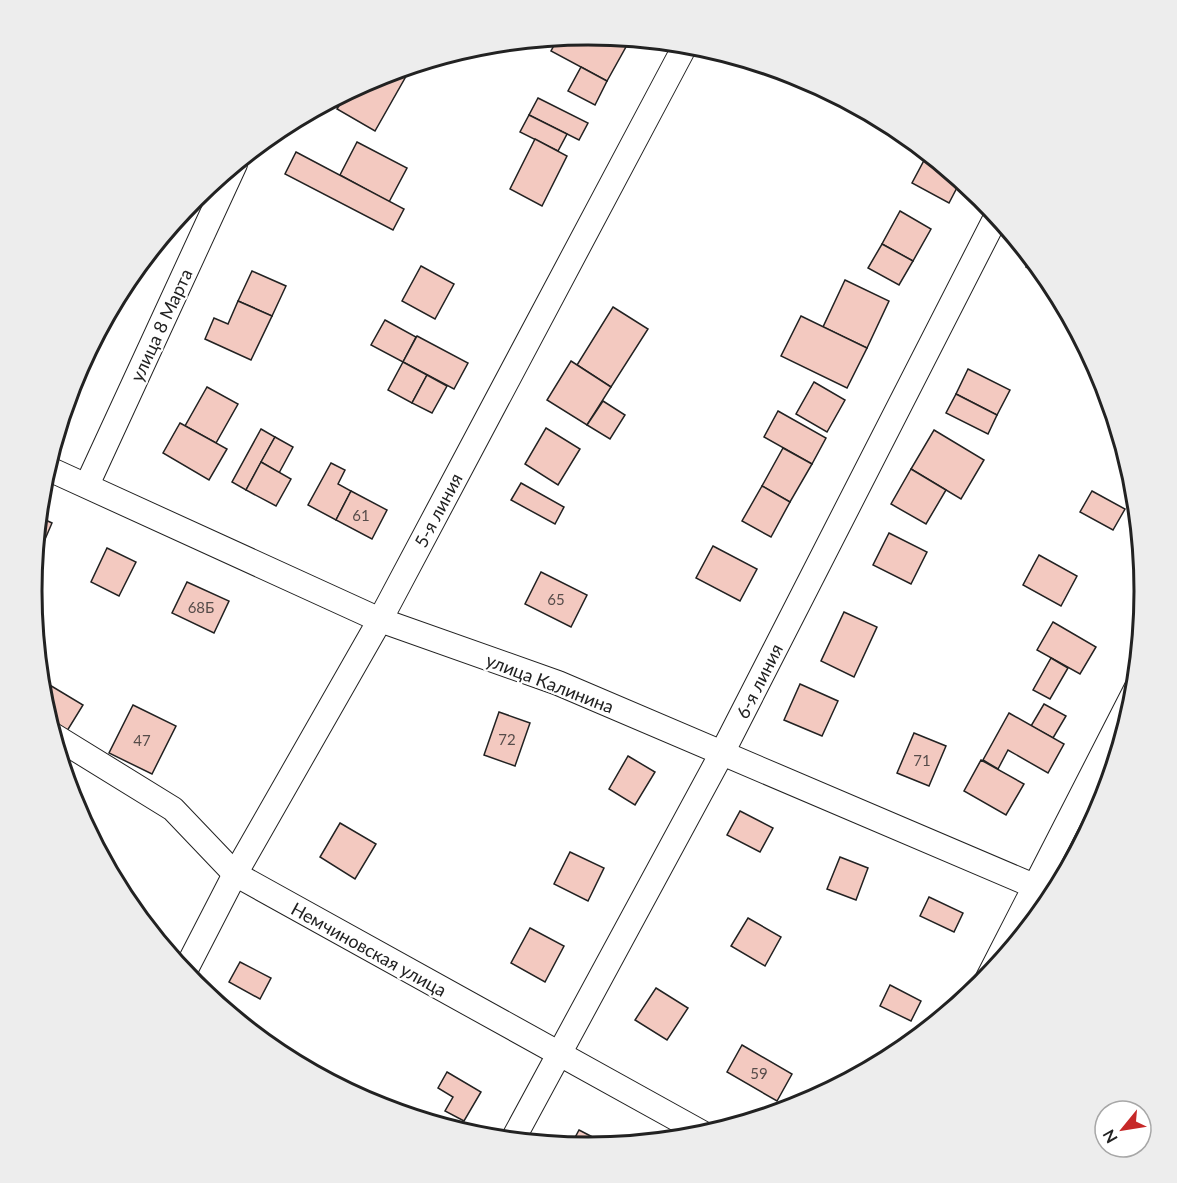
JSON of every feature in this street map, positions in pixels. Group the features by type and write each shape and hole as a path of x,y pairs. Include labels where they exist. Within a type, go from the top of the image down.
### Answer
{"street":[{"name":"5-я линия","path":"189,964 235,874 380,620 681,54"},
{"name":"улица 8 Марта","path":"87,485 227,182"},
{"name":"6-я линия","path":"517,1133 722,753 992,224"},
{"name":"улица Калинина","path":"56,472 380,620 558,683 1045,891"},
{"path":"1036,904 1045,891 1116,734"},
{"name":"Немчиновская улица","path":"63,741 173,809 235,874 692,1127"}],"building":[{"path":"554,46 626,46 607,81 551,51"},
{"path":"581,67 607,81 595,105 568,91"},
{"path":"406,77 375,131 337,109 347,101"},
{"path":"538,98 588,123 579,140 529,115"},
{"path":"529,115 567,134 558,151 520,132"},
{"path":"535,139 567,156 542,206 510,189"},
{"path":"357,142 407,168 389,202 340,175"},
{"path":"296,152 404,209 393,230 285,174"},
{"path":"924,160 957,188 949,203 912,183"},
{"path":"900,211 931,229 913,261 882,244"},
{"path":"882,244 913,261 899,285 868,268"},
{"path":"421,266 454,284 435,319 402,301"},
{"path":"252,271 286,286 272,316 238,301"},
{"path":"845,280 889,301 867,348 823,327"},
{"path":"238,301 272,316 251,360 205,339 214,318 228,324"},
{"path":"613,307 648,329 611,387 577,365"},
{"path":"801,316 867,348 847,388 781,356"},
{"path":"385,320 416,337 403,362 371,345"},
{"path":"417,336 468,363 454,389 403,362"},
{"path":"571,361 611,387 587,425 547,400"},
{"path":"403,362 427,375 412,403 388,390"},
{"path":"968,369 1010,390 997,415 956,394"},
{"path":"427,375 447,386 432,413 412,403"},
{"path":"814,382 845,400 827,432 796,414"},
{"path":"207,387 238,404 216,443 185,426"},
{"path":"956,394 997,415 988,434 946,413"},
{"path":"603,401 625,415 610,439 587,425"},
{"path":"778,411 826,438 812,464 764,437"},
{"path":"180,423 227,449 209,480 163,453"},
{"path":"546,428 580,449 558,485 525,464"},
{"path":"261,429 275,437 246,490 232,482"},
{"path":"934,430 984,460 961,499 911,469"},
{"path":"275,437 293,447 279,473 261,462"},
{"path":"783,448 812,464 790,502 762,486"},
{"path":"261,462 291,479 276,506 246,490"},
{"path":"331,463 345,470 338,484 351,491 336,520 308,505"},
{"path":"911,469 946,490 926,524 891,504"},
{"path":"521,483 564,507 555,524 511,500"},
{"path":"762,486 790,502 771,537 742,521"},
{"path":"351,491 387,510 372,539 336,520"},
{"path":"1092,491 1125,509 1113,530 1080,512"},
{"path":"47,521 52,523 45,540"},
{"path":"889,533 927,552 911,584 873,565"},
{"path":"713,546 757,569 740,601 696,578"},
{"path":"107,548 136,562 119,596 91,582"},
{"path":"1039,555 1077,576 1061,606 1023,585"},
{"path":"541,572 587,595 571,627 525,604"},
{"path":"187,582 229,601 214,633 172,613"},
{"path":"844,612 877,627 854,677 821,661"},
{"path":"1053,622 1096,647 1080,674 1037,650"},
{"path":"1051,658 1068,668 1050,699 1033,690"},
{"path":"800,684 838,701 822,736 784,720"},
{"path":"51,686 83,705 67,731 60,727"},
{"path":"1044,704 1066,716 1053,738 1031,726"},
{"path":"133,705 176,726 152,774 109,753"},
{"path":"499,712 530,723 515,766 484,755"},
{"path":"1009,713 1064,744 1048,773 1008,750 998,769 983,760"},
{"path":"914,733 946,746 929,786 897,773"},
{"path":"628,756 655,772 635,805 609,789"},
{"path":"981,760 1024,784 1006,815 964,791"},
{"path":"740,811 773,828 760,852 727,835"},
{"path":"340,823 376,844 355,879 320,857"},
{"path":"570,852 604,868 588,901 554,884"},
{"path":"840,857 868,868 856,900 827,889"},
{"path":"929,897 963,913 954,932 920,916"},
{"path":"748,918 781,937 765,966 731,946"},
{"path":"530,928 564,946 545,982 511,963"},
{"path":"240,962 271,978 260,999 229,982"},
{"path":"890,985 921,1001 911,1021 880,1006"},
{"path":"656,988 688,1008 667,1040 635,1020"},
{"path":"742,1045 792,1074 777,1101 727,1072"},
{"path":"447,1072 481,1092 464,1121 445,1111 453,1097 438,1088"},
{"path":"579,1130 594,1138 588,1138 575,1138"}]}
